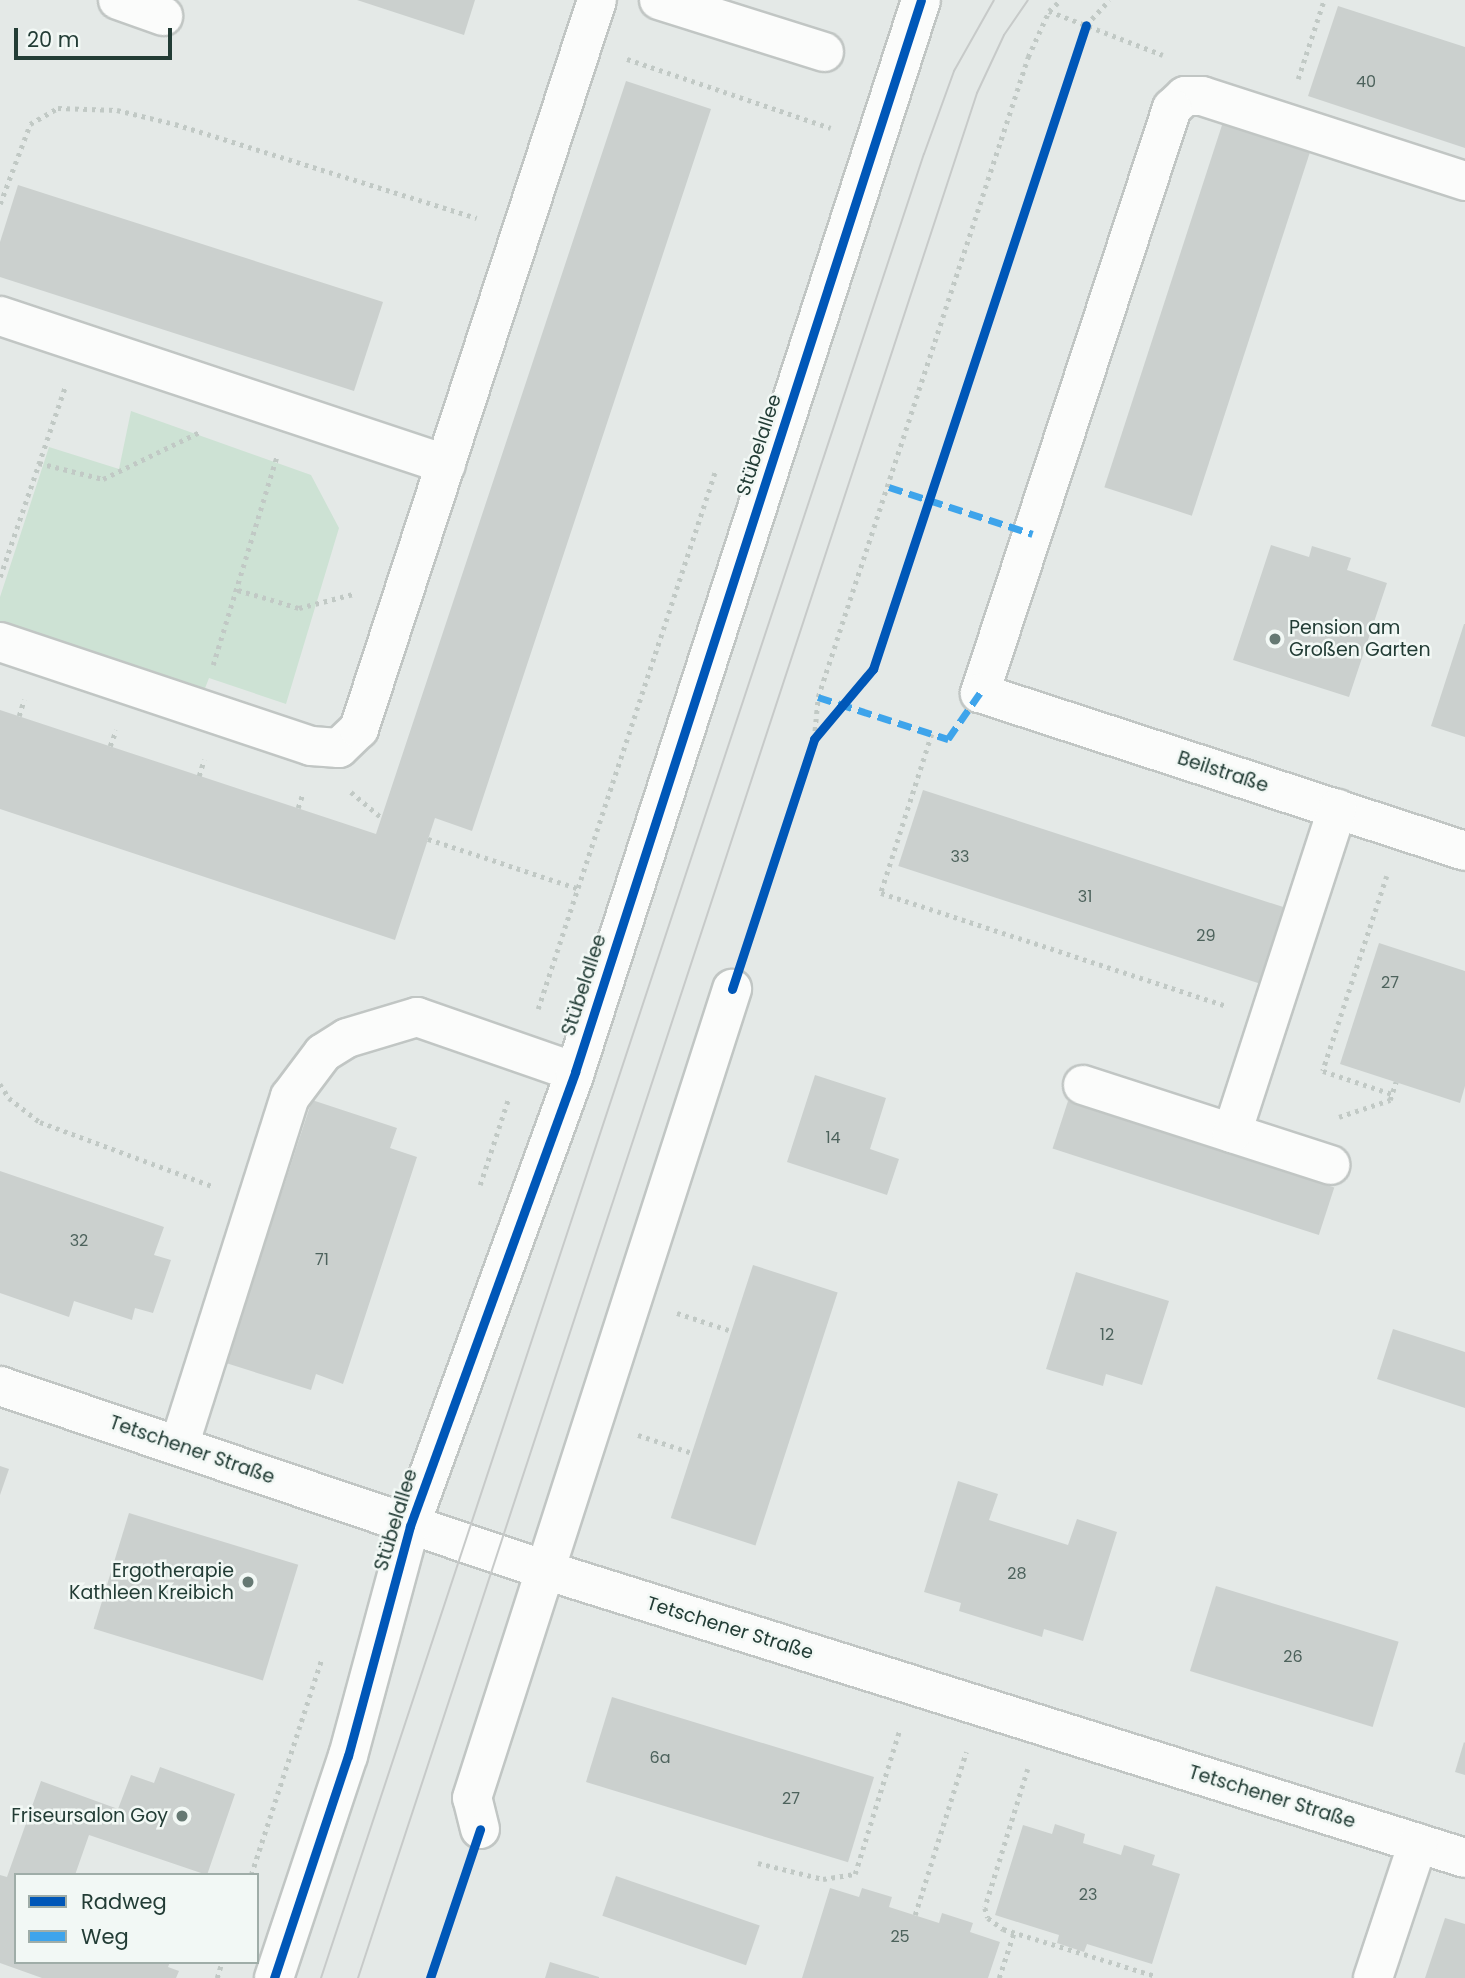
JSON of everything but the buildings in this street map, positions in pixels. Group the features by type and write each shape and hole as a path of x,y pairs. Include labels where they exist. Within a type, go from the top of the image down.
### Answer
{"street":[{"path":"118,0 163,16"},
{"path":"0,642 311,746 339,748 359,729 597,0"},
{"path":"659,0 824,52"},
{"name":"Stübelallee","path":"274,1978 348,1756 410,1527 575,1072 921,0"},
{"path":"1185,96 1202,96 1285,121 1465,181"},
{"name":"Beilstraße","path":"1185,96 1172,108 981,693 1465,851"},
{"path":"0,316 446,464"},
{"path":"1232,1133 1336,809"},
{"path":"481,1829 472,1798 733,989"},
{"path":"180,1443 290,1097 323,1053 347,1038 417,1017 575,1072"},
{"path":"1083,1085 1322,1163"},
{"name":"Tetschener Straße","path":"0,1386 180,1443 410,1527 1465,1858"},
{"path":"1373,1978 1418,1843"}],"path":[{"path":"814,739 818,697 1028,57 1049,11 1061,0"},
{"path":"1082,38 1086,25 1109,0"},
{"path":"1285,121 1324,0"},
{"path":"1049,11 1165,56 1185,96"},
{"path":"0,204 30,124 58,108 117,110 521,232"},
{"path":"0,577 80,343"},
{"path":"39,463 103,480 276,407"},
{"path":"198,709 238,590 276,407"},
{"path":"238,590 299,608 361,592 401,603"},
{"path":"814,739 828,722"},
{"path":"932,734 881,893 1268,1019"},
{"path":"348,783 352,796 382,818"},
{"path":"1392,1094 1322,1071 1401,830"},
{"path":"428,839 577,888"},
{"path":"1322,1163 1328,1120 1390,1100 1396,1082"},
{"path":"0,1084 9,1098 40,1122 216,1187"},
{"path":"633,1299 732,1331"},
{"path":"594,1420 692,1453"},
{"path":"758,1863 823,1879 855,1874 914,1685"},
{"path":"915,1914 981,1705"},
{"path":"1042,1725 985,1908 995,1925 1156,1976"},
{"path":"999,1978 1014,1932"}],"green space":[{"path":"131,411 311,475 339,528 286,704 209,678 202,696 0,631 0,597 49,447 119,469"}],"tram line":[{"path":"321,1978 924,154 954,71 994,0"},
{"path":"358,1978 977,93 1004,35 1028,0"}],"marked path":[{"path":"889,487 1033,534"},
{"path":"818,697 948,739 980,693"}],"cycle path":[{"path":"274,1978 348,1756 410,1526 575,1072 921,0"},
{"path":"732,989 814,739 873,669 1086,25"},
{"path":"430,1978 480,1829"}],"place":[{"name":"Pension am Großen Garten","path":"1275,639"},
{"name":"Ergotherapie Kathleen Kreibich","path":"248,1582"},
{"name":"Friseursalon Goy","path":"182,1816"}]}
